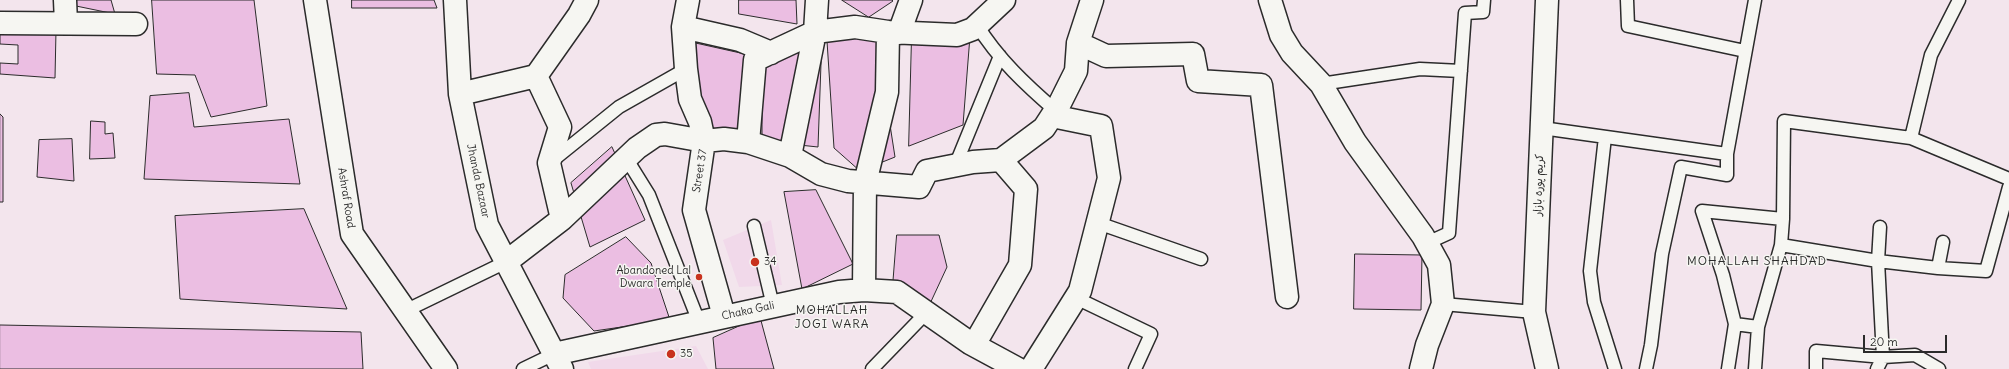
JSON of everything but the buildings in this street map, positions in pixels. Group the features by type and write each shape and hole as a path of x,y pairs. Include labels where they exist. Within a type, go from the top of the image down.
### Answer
{"street":[{"path":"66,0 66,23"},
{"name":"Ashraf Road","path":"315,0 352,234 446,369"},
{"name":"Jhanda Bazaar","path":"455,0 460,94 487,225 558,361"},
{"path":"460,94 536,76 579,15 587,0"},
{"name":"Street 37","path":"688,0 683,27 686,69 690,98 700,122 704,141 694,210 724,316"},
{"path":"790,156 815,32 817,0"},
{"path":"864,290 865,182 887,92 893,32 911,0"},
{"path":"748,142 755,60 815,32 855,28 893,32 957,35 978,25 1004,0"},
{"path":"506,262 562,219 637,148 656,135 665,134 704,141 724,138 748,142 790,156 821,174 848,181 919,187 927,171 972,162 1001,160 1044,128 1054,114 1076,71 1078,43 1092,0"},
{"name":"کریم پورہ بازار","path":"1547,0 1534,312 1547,369"},
{"path":"1267,1 1281,35 1292,53 1321,84 1355,142 1427,243 1439,265 1443,304 1427,345 1421,369"},
{"path":"0,23 136,24"},
{"path":"683,27 740,40 771,53"},
{"path":"1078,43 1106,56 1193,54 1198,81 1261,85 1287,297"},
{"path":"536,76 560,127 549,163 562,219"},
{"path":"1019,368 1076,298 1080,291 1109,178 1101,126 1054,114"},
{"path":"974,345 1020,265 1026,189 1001,160"},
{"name":"Chaka Gali","path":"558,361 724,316 839,292 864,290 897,292 974,345 1019,368"}],"lane":[{"path":"1427,243 1449,233 1465,13 1482,12 1484,0"},
{"path":"1627,0 1628,26 1745,51"},
{"path":"1646,369 1651,345 1662,254 1681,167 1727,175 1727,154 1754,0"},
{"path":"1911,138 1931,55 1958,0"},
{"path":"978,25 989,43 1000,56 1054,114"},
{"path":"955,166 1000,56"},
{"path":"549,163 619,107 686,69"},
{"path":"1321,84 1420,69 1461,71"},
{"path":"1755,369 1758,327 1780,245 1783,219 1784,121 1911,138 2009,179"},
{"path":"1542,128 1727,154"},
{"path":"1605,137 1590,271 1594,302 1615,369"},
{"path":"626,158 648,195 699,322"},
{"path":"1780,245 1878,261 1938,268 1986,271 2009,186"},
{"path":"1728,369 1735,324 1723,275 1702,211 1783,219"},
{"path":"1098,223 1201,259"},
{"path":"754,226 773,306"},
{"path":"1877,369 1884,357 1878,261 1880,228"},
{"path":"1938,268 1943,242"},
{"path":"405,311 506,262"},
{"path":"1076,298 1151,334 1135,369"},
{"path":"1443,304 1534,312"},
{"path":"872,369 927,312"},
{"path":"1735,324 1758,327"},
{"path":"1816,369 1816,351 1884,357 1915,355 1939,369"},
{"path":"523,369 558,361"}],"shaded area":[{"name":"34","path":"771,220 782,285 739,287 723,240"},
{"name":"35","path":"696,346 708,369 591,369 588,362"}],"place":[{"name":"34","path":"755,262"},
{"name":"Abandoned Lal Dwara Temple","path":"699,277"},
{"name":"35","path":"671,354"}],"district":[{"name":"MOHALLAH SHAHDAD","path":"1757,262"},
{"name":"MOHALLAH JOGI WARA","path":"832,318"}]}
